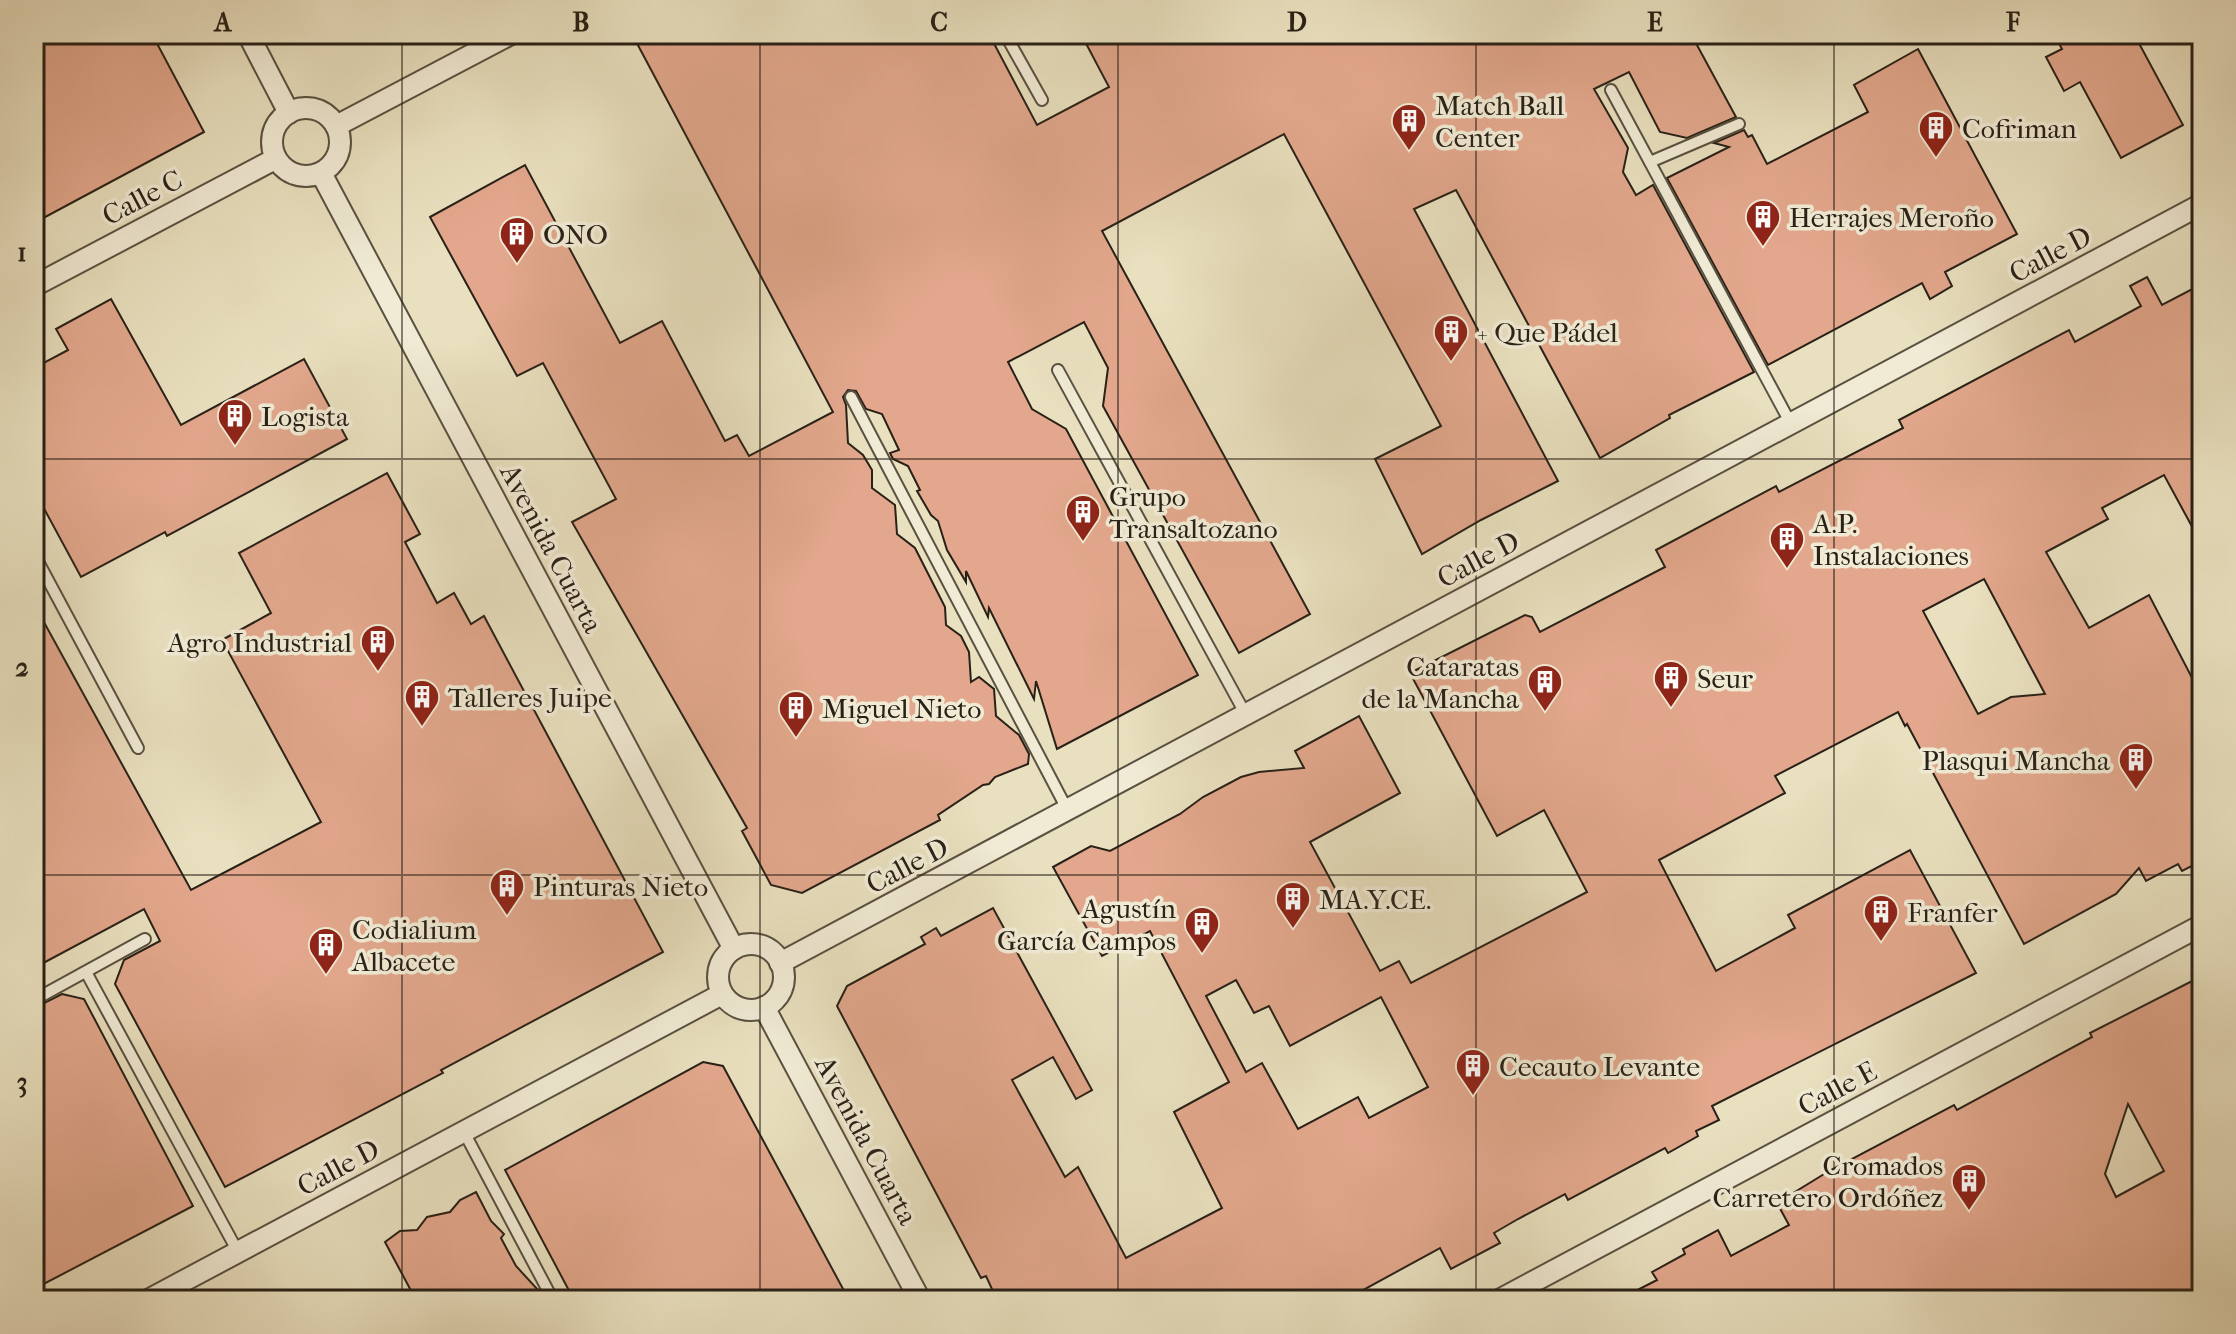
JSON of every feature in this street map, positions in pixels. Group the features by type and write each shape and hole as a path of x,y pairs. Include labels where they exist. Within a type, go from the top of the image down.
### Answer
{"street":[{"path":"248,34 289,113"},
{"path":"336,126 511,34"},
{"path":"308,108 320,112 336,126 340,141 337,156 321,173 305,177 289,172 275,159 273,135 280,120 289,113 308,108"},
{"name":"Calle C","path":"35,283 275,159"},
{"name":"Avenida Cuarta","path":"321,173 734,949"},
{"name":"Calle D","path":"780,963 2202,204"},
{"name":"Calle E","path":"1499,1300 2202,925"},
{"path":"752,943 764,946 780,963 784,976 782,987 775,1000 764,1007 750,1011 732,1005 717,982 723,958 734,949 752,943"},
{"name":"Calle D","path":"148,1300 722,994"},
{"name":"Avenida Cuarta","path":"764,1007 920,1300"}],"lane":[{"path":"1005,34 1042,100"},
{"path":"1611,90 1791,424"},
{"path":"1650,162 1739,124"},
{"path":"1058,370 1246,715"},
{"path":"851,397 1068,811"},
{"path":"34,554 138,748"},
{"path":"34,1000 145,939"},
{"path":"86,972 238,1252"},
{"path":"464,1132 553,1300"}],"building":[{"path":"34,34 152,34 204,132 34,223"},
{"path":"632,34 989,34 1037,125 1109,87 1081,34 1691,34 1736,117 1687,138 1660,132 1629,72 1594,89 1628,148 1623,172 1636,195 1653,185 1754,372 1669,415 1670,418 1600,458 1456,190 1414,209 1558,481 1422,554 1375,459 1441,426 1284,134 1102,231 1310,614 1239,653 1103,406 1108,368 1084,322 1008,362 1032,409 1066,429 1198,675 1057,749 1036,681 1034,699 989,608 988,617 966,571 966,582 947,550 938,521 917,491 920,490 908,466 893,459 890,453 899,450 882,414 866,409 856,391 848,390 843,397 848,443 863,455 872,470 872,488 895,505 897,534 915,548 945,607 946,625 961,636 969,652 971,682 979,677 994,689 996,716 1019,735 1029,754 1028,764 995,777 989,784 938,815 940,820 802,893 771,885 742,831 747,828 572,522 616,499 543,363 517,376 430,217 525,165 620,343 662,321 725,441 737,435 749,456 833,412"},
{"path":"2054,34 2134,34 2183,125 2121,158 2080,82 2064,91 2046,57 2062,49"},
{"path":"1918,49 2017,234 1945,272 1952,286 1930,299 1922,283 1768,365 1667,178 1729,147 1714,143 1744,130 1748,137 1752,135 1767,164 1868,112 1854,85"},
{"path":"2147,277 2162,305 2202,284 2202,545 2164,475 2102,508 2108,519 2046,552 2089,628 2149,595 2202,697 2202,861 2182,871 2178,864 2146,881 2139,868 2116,894 2024,944 1898,712 1775,776 1785,793 1659,860 1716,971 1795,928 1788,915 1910,850 1976,973 1712,1106 1719,1120 1696,1131 1698,1136 1668,1153 1665,1148 1568,1200 1565,1194 1518,1219 1494,1233 1500,1243 1451,1269 1440,1248 1345,1300 997,1300 986,1276 981,1278 837,1006 847,986 925,944 921,937 936,928 941,936 993,908 1092,1090 1076,1099 1053,1057 1012,1080 1065,1177 1078,1167 1126,1258 1222,1208 1174,1112 1229,1082 1150,931 1102,956 1053,867 1091,846 1110,851 1241,777 1259,772 1304,768 1295,751 1359,716 1400,793 1310,842 1380,971 1399,961 1411,983 1587,892 1544,810 1497,836 1410,673 1525,615 1532,617 1540,632 1665,567 1656,550 1776,486 1779,492 1903,428 1899,420 2069,330 2075,342 2141,306 2130,286","holes":["1984,579 2045,694 2011,697 1978,714 1923,611","1236,980 1254,1013 1269,1006 1290,1046 1381,997 1428,1087 1369,1118 1358,1097 1298,1129 1262,1063 1246,1072 1206,996"]},
{"path":"111,299 181,425 304,359 347,439 167,536 165,532 81,577 34,490 34,368 68,350 56,329"},
{"path":"387,473 420,534 405,542 437,603 454,593 471,624 484,616 663,952 441,1070 443,1073 225,1187 115,984 124,960 160,941 144,909 34,968 34,604 191,890 321,822 222,640 271,613 239,553"},
{"path":"2202,976 2202,1300 1618,1300 1657,1280 1652,1272 1685,1254 1683,1249 1718,1230 1731,1256 1789,1225 1777,1203 1829,1171 1954,1105 1957,1110 2092,1037 2090,1033","holes":["2128,1104 2164,1171 2116,1197 2105,1174"]},
{"path":"62,994 84,999 193,1206 34,1289 34,1008"},
{"path":"703,1062 723,1066 849,1300 574,1300 505,1170"},
{"path":"476,1192 491,1221 504,1234 501,1238 516,1266 544,1300 416,1300 385,1242 400,1231 417,1230 427,1217 450,1212 460,1200"}],"place":[{"name":"Match Ball Center","path":"1409,152"},
{"name":"Cofriman","path":"1936,159"},
{"name":"Herrajes Meroño","path":"1763,248"},
{"name":"ONO","path":"517,265"},
{"name":"+ Que Pádel","path":"1451,363"},
{"name":"Logista","path":"235,447"},
{"name":"Grupo Transaltozano","path":"1083,543"},
{"name":"A.P. Instalaciones","path":"1787,570"},
{"name":"Agro Industrial","path":"378,673"},
{"name":"Seur","path":"1671,709"},
{"name":"Cataratas de la Mancha","path":"1545,713"},
{"name":"Talleres Juipe","path":"422,728"},
{"name":"Miguel Nieto","path":"796,739"},
{"name":"Plasqui Mancha","path":"2136,791"},
{"name":"Pinturas Nieto","path":"507,917"},
{"name":"MA.Y.CE.","path":"1293,930"},
{"name":"Franfer","path":"1881,943"},
{"name":"Agustín García Campos","path":"1202,955"},
{"name":"Codialium Albacete","path":"326,976"},
{"name":"Cecauto Levante","path":"1473,1097"},
{"name":"Cromados Carretero Ordóñez","path":"1969,1212"}]}
